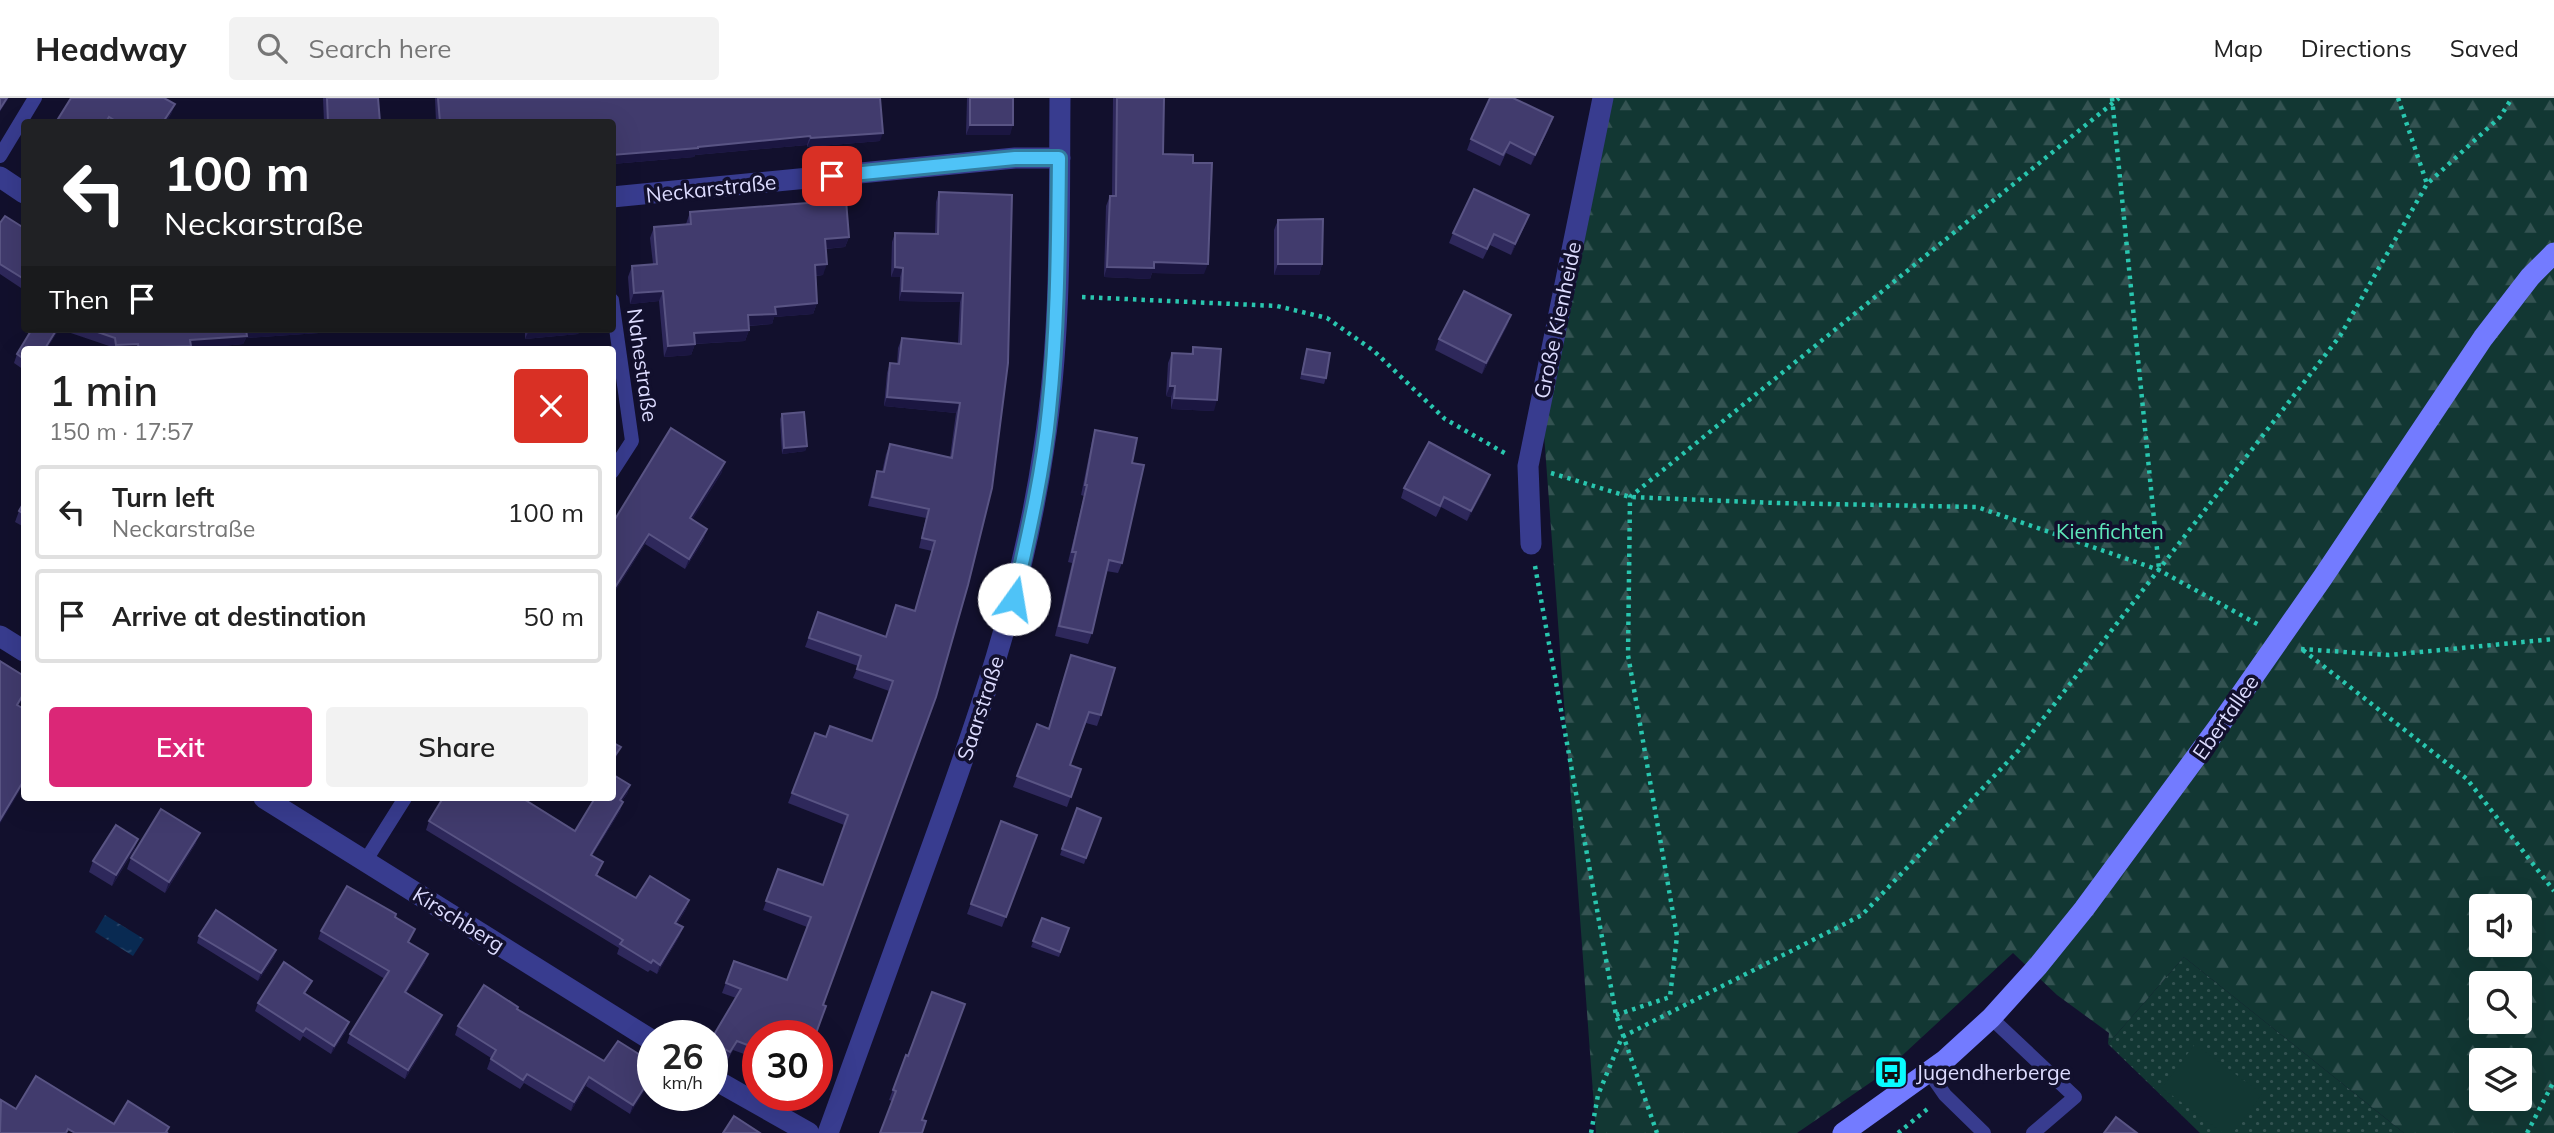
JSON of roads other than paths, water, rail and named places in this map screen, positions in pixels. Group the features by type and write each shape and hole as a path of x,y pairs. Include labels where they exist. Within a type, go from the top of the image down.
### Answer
{"street":[{"name":"Saarstraße","path":"828,1133 980,713 1009,619 1044,449 1051,397 1057,296 1060,98"},
{"name":"Große Kienheide","path":"1531,544 1528,466 1603,98"},
{"name":"Neckarstraße","path":"616,197 1015,158 1059,158"},
{"path":"0,177 21,191"},
{"name":"Ebertallee","path":"1843,1133 1930,1072 1991,1018 2038,966 2159,809 2281,638 2483,338 2530,277 2554,253"},
{"path":"0,636 21,649"},
{"name":"Kirschberg","path":"269,801 637,1031"},
{"path":"728,1088 809,1133"}],"lane":[{"path":"22,119 35,98"},
{"path":"0,156 21,121"},
{"name":"Nahestraße","path":"616,328 632,442 616,466"},
{"path":"366,860 403,801"},
{"path":"1991,1018 2008,1037 2075,1097 2033,1133"},
{"path":"1930,1072 1945,1094 1984,1133"}],"water":[{"path":"105,915 144,939 133,956 95,932"}],"place":[{"name":"Jugendherberge","path":"1891,1072"}],"park label":[{"name":"Kienfichten","path":"2110,531"}]}
